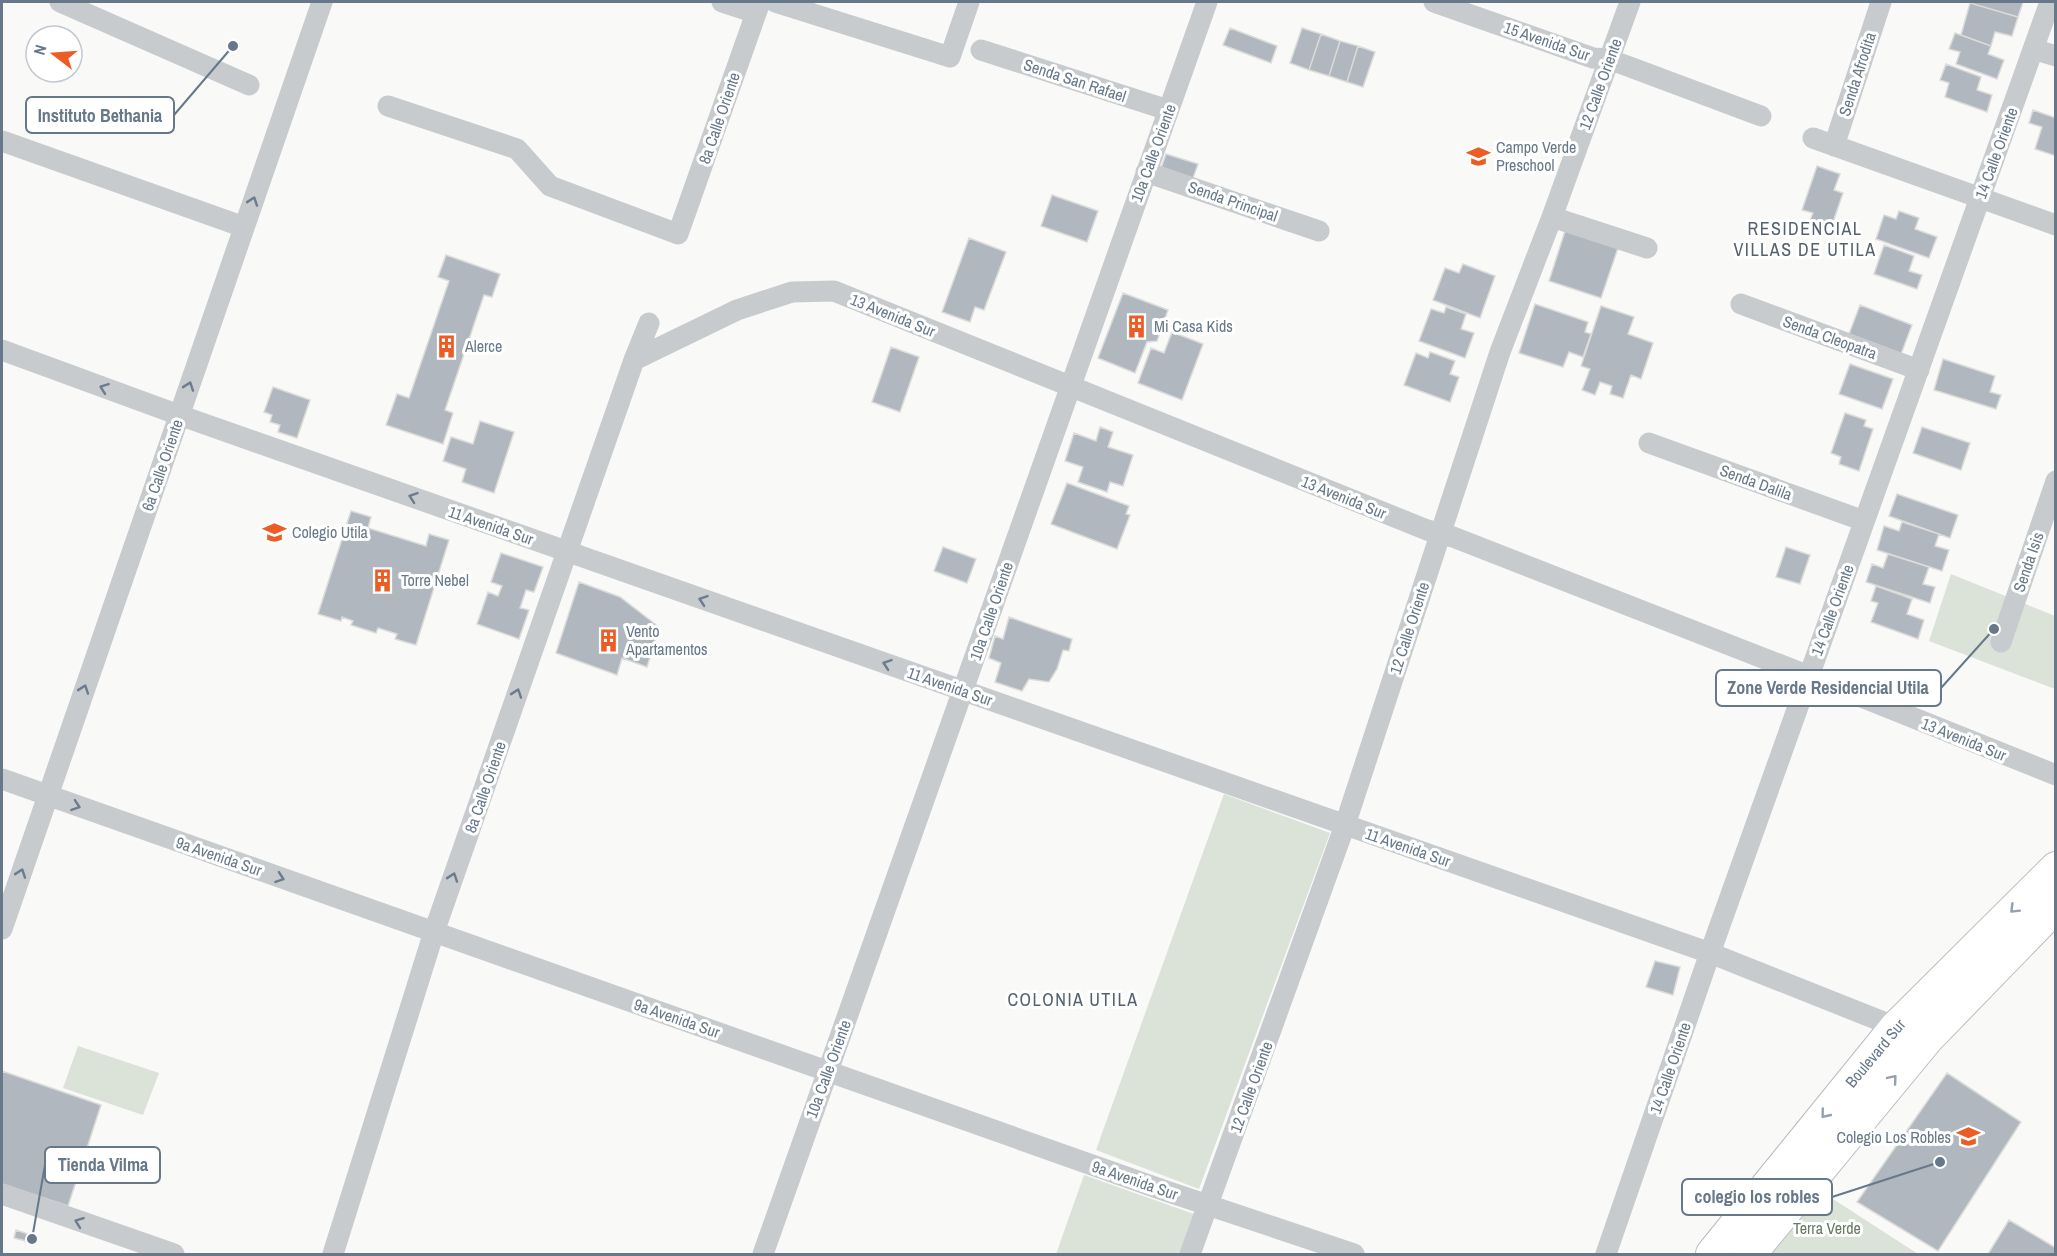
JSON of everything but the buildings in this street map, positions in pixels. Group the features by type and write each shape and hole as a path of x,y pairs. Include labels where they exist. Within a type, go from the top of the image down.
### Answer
{"highway":[{"name":"Boulevard Sur","path":"1712,1254 1896,1027 2055,868"},
{"name":"Boulevard Sur","path":"1750,1254 1927,1039 2055,906"}],"street":[{"path":"60,2 249,86"},
{"name":"6a Calle Oriente","path":"2,929 322,2"},
{"path":"722,2 758,7"},
{"path":"775,2 950,57 969,2"},
{"name":"10a Calle Oriente","path":"763,1254 1207,2"},
{"name":"15 Avenida Sur","path":"1434,2 1593,58 1608,59 1761,116"},
{"name":"12 Calle Oriente","path":"1190,1254 1345,825 1500,352 1630,2"},
{"name":"Senda Afrodita","path":"1834,146 1881,2"},
{"name":"14 Calle Oriente","path":"1606,1254 1710,953 2050,2"},
{"name":"8a Calle Oriente","path":"388,106 517,149 550,186 678,234 758,7"},
{"path":"2033,49 2055,56"},
{"name":"Senda San Rafael","path":"981,50 1168,110"},
{"path":"1813,138 2055,225"},
{"path":"2,141 244,227"},
{"name":"Senda Principal","path":"1146,172 1319,231"},
{"path":"1552,217 1647,248"},
{"name":"13 Avenida Sur","path":"634,360 736,310 792,292 834,291 1440,534 1453,537 1809,676 2055,775"},
{"name":"Senda Cleopatra","path":"1741,304 1919,370"},
{"name":"8a Calle Oriente","path":"333,1254 434,932 634,360 649,323"},
{"name":"11 Avenida Sur","path":"2,350 567,552 1710,953 1896,1027"},
{"name":"Senda Dalila","path":"1649,443 1864,521"},
{"name":"Senda Isis","path":"2001,642 2055,481"},
{"name":"9a Avenida Sur","path":"2,779 1114,1173 1354,1254"},
{"path":"2,1194 117,1246 174,1254"}],"green space":[{"path":"1951,574 2055,616 2055,689 1929,641"},
{"path":"1224,794 1330,833 1199,1189 1096,1150"},
{"path":"78,1046 159,1073 143,1115 63,1088"},
{"path":"1084,1175 1194,1214 1179,1254 1056,1254"},
{"name":"Terra Verde","path":"1816,1199 1833,1199 1918,1254 1771,1254"}],"place":[{"name":"Instituto Bethania","path":"233,46"},
{"name":"Campo Verde Preschool","path":"1478,156"},
{"name":"Mi Casa Kids","path":"1136,326"},
{"name":"Alerce","path":"447,346"},
{"name":"Colegio Utila","path":"274,532"},
{"name":"Torre Nebel","path":"383,580"},
{"name":"Zone Verde Residencial Utila","path":"1994,629"},
{"name":"Vento Apartamentos","path":"608,640"},
{"name":"Colegio Los Robles","path":"1969,1137"},
{"name":"colegio los robles","path":"1940,1162"},
{"name":"Tienda Vilma","path":"32,1239"}],"district":[{"name":"RESIDENCIAL VILLAS DE UTILA","path":"1805,238"},
{"name":"COLONIA UTILA","path":"1073,999"}]}
